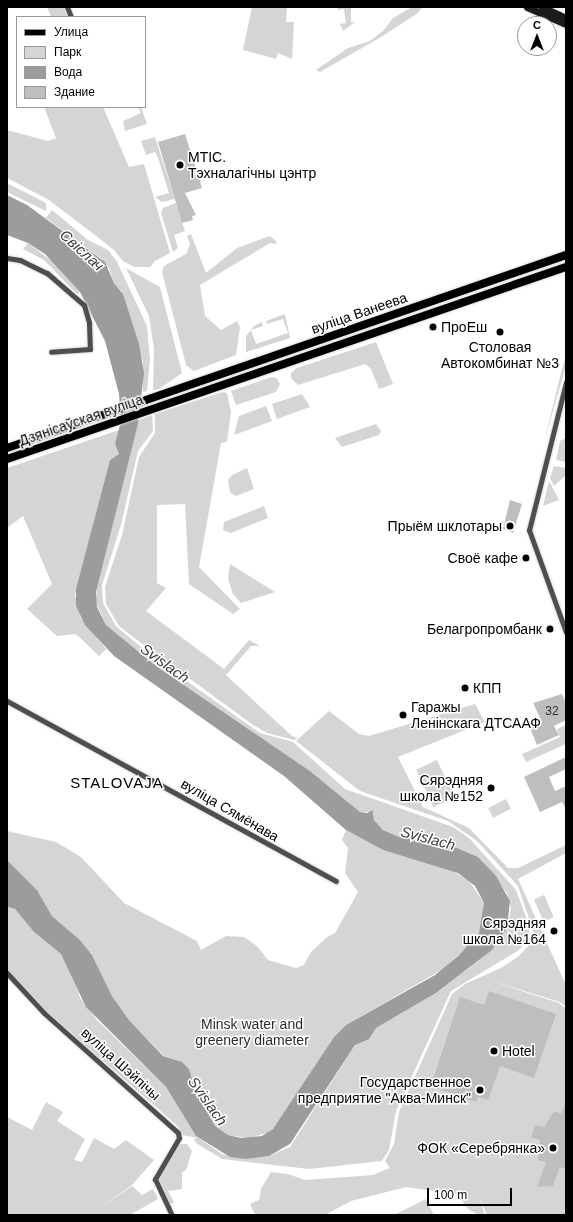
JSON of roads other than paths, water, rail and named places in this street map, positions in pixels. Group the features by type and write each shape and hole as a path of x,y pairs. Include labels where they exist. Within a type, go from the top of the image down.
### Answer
{"main road":[{"path":"527,7 566,24"},
{"path":"542,7 566,18"},
{"name":"вуліца Ванеева","path":"161,396 566,255"},
{"name":"вуліца Ванеева","path":"164,405 282,363 566,267"},
{"name":"Дзянісаўская вуліца","path":"7,448 161,396"},
{"name":"Дзянісаўская вуліца","path":"7,459 164,405"}],"street":[{"path":"66,7 70,16"},
{"path":"7,258 20,260 47,273 84,306 89,323 90,349 51,352"},
{"path":"524,269 528,280"},
{"path":"279,354 282,363"},
{"path":"566,382 529,530 566,632"},
{"name":"вуліца Сямёнава","path":"7,701 336,881"},
{"name":"вуліца Шэйпічы","path":"7,973 44,1013 178,1133 180,1138 156,1174 156,1184 172,1215"}],"water":[{"name":"Свіслач","path":"7,195 27,205 105,262 114,283 123,294 139,344 144,373 138,424 96,592 97,607 106,625 156,666 310,771 360,812 367,813 373,810 374,820 383,830 399,837 450,845 478,857 496,876 510,901 507,928 492,950 436,993 376,1028 369,1039 355,1045 290,1144 269,1156 246,1159 230,1157 196,1136 166,1087 86,1007 61,954 34,932 15,909 8,907 7,860 37,890 52,916 80,940 92,955 112,996 129,1020 163,1056 182,1062 189,1069 196,1093 215,1126 228,1135 241,1138 262,1136 273,1129 334,1037 346,1025 435,975 458,956 479,933 484,903 475,886 458,873 383,850 346,830 284,776 114,656 85,625 76,606 76,589 110,460 119,454 115,444 121,421 119,394 105,341 80,292 45,254 28,243 7,235"}],"place":[{"name":"МТІС. Тэхналагічны цэнтр","path":"180,165"},
{"name":"ПроЕш","path":"433,327"},
{"name":"Столовая Автокомбинат №3","path":"500,332"},
{"name":"Прыём шклотары","path":"510,526"},
{"name":"Своё кафе","path":"526,558"},
{"name":"Белагропромбанк","path":"550,629"},
{"name":"КПП","path":"465,688"},
{"name":"Гаражы Ленінскага ДТСААФ","path":"403,715"},
{"name":"Сярэдняя школа №152","path":"491,788"},
{"name":"Сярэдняя школа №164","path":"554,931"},
{"name":"Hotel","path":"494,1051"},
{"name":"Государственное предприятие \"Аква-Минск\"","path":"480,1090"},
{"name":"ФОК «Серебрянка»","path":"553,1148"}],"district":[{"name":"STALOVAJA","path":"117,783"}],"water label":[{"name":"Svislach","path":"165,663"},
{"name":"Svislach","path":"428,838"},
{"name":"Svislach","path":"208,1101"}],"park label":[{"name":"Minsk water and greenery diameter","path":"252,1032"}]}
